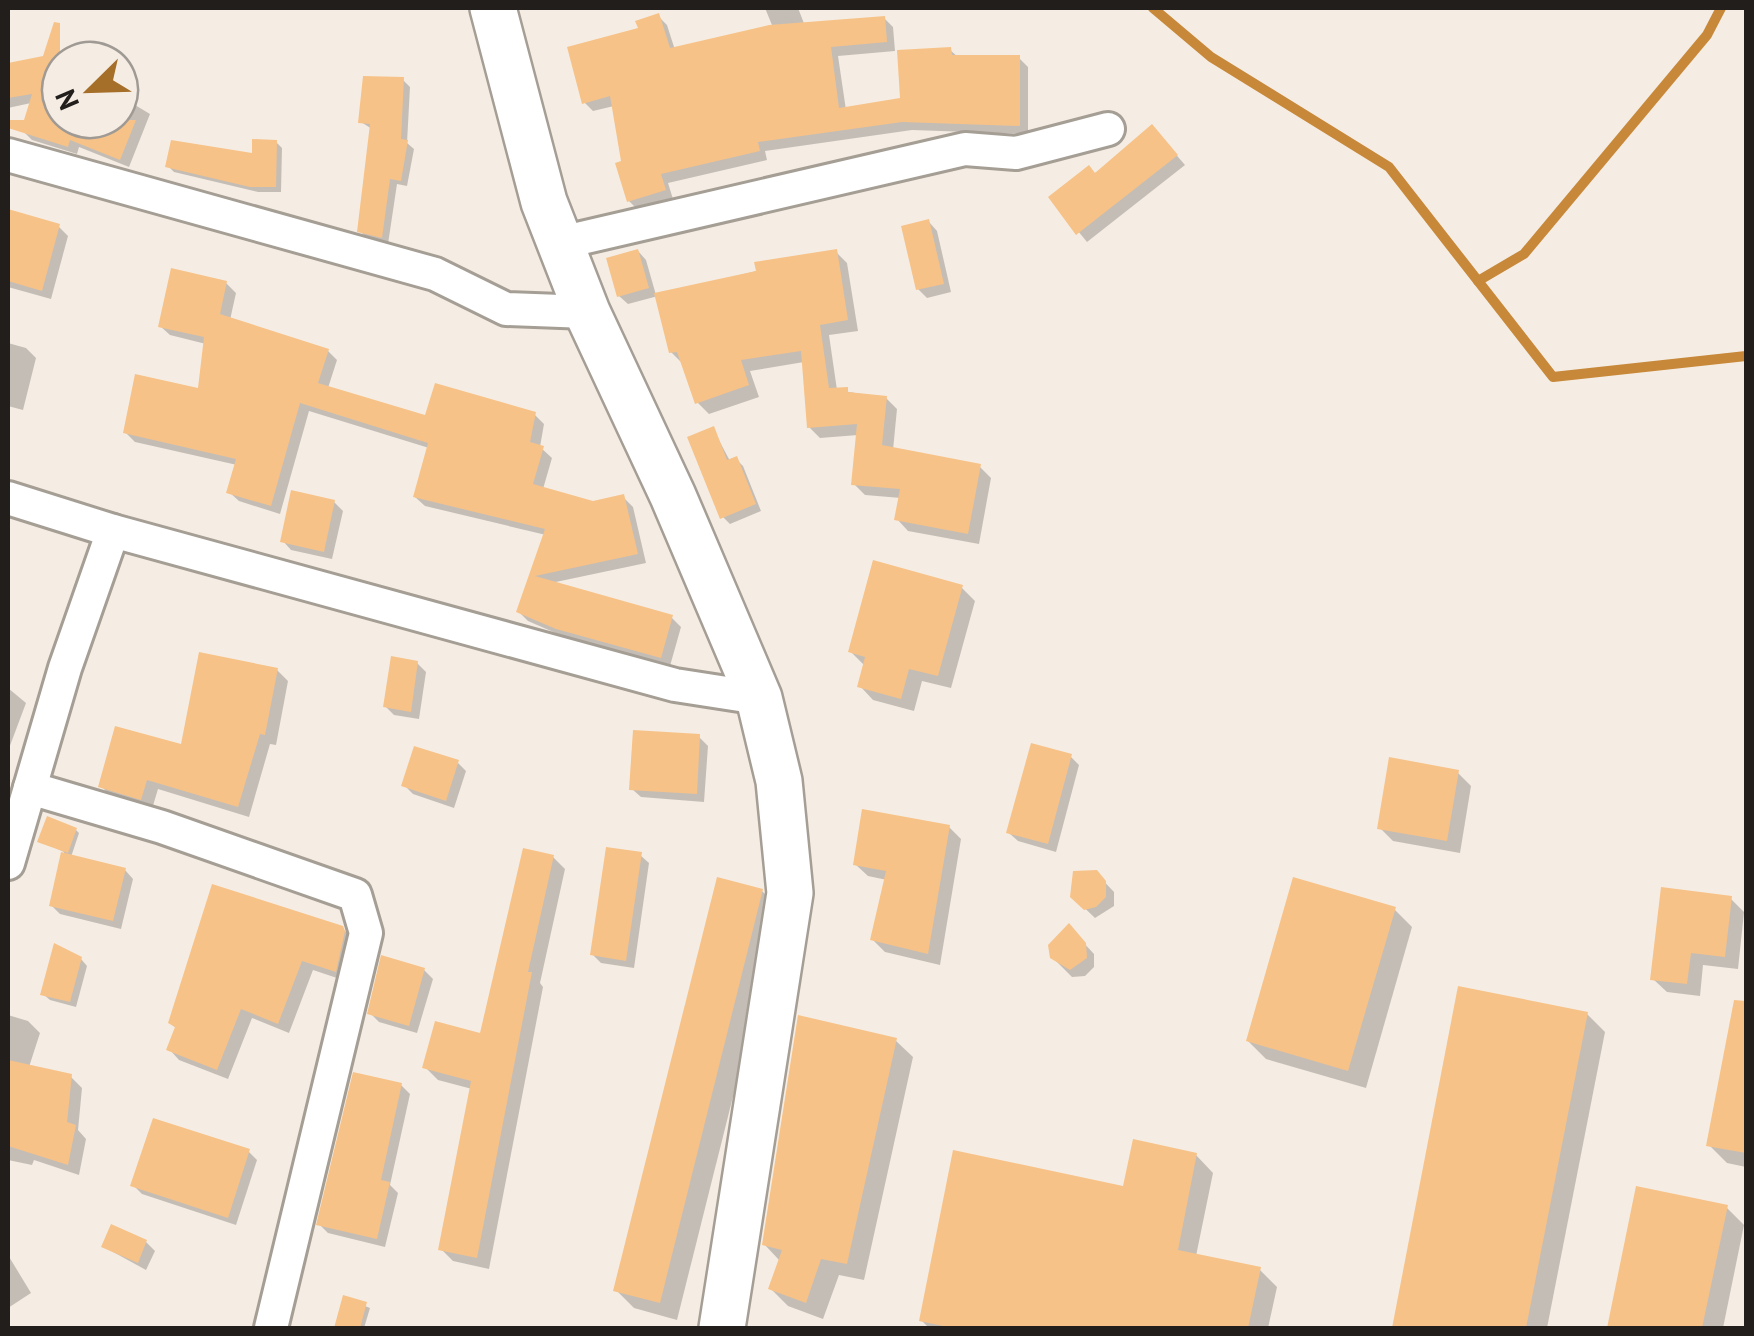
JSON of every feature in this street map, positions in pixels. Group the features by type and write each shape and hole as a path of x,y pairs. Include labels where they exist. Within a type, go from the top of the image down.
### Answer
{"street":[{"path":"493,8 502,57 560,242 587,312 673,496 759,698 779,782 790,893 722,1328"},
{"path":"560,242 965,150 1016,153 1108,130"},
{"path":"8,155 434,274 506,309 587,312"},
{"path":"8,498 114,532 676,685 759,698"},
{"path":"10,847 65,668 114,532"},
{"path":"30,788 162,828 355,895 366,933 271,1328"}],"building":[{"path":"659,13 670,48 769,25 885,16 887,42 831,47 839,108 900,98 897,50 951,47 952,55 1020,55 1020,126 902,122 758,142 760,151 661,174 666,190 627,202 615,163 621,161 610,96 582,104 567,47 638,28 635,21"},
{"path":"54,22 60,23 60,40 48,40"},
{"path":"40,57 40,138 8,128 8,120 24,120 32,94 8,98 8,63"},
{"path":"363,76 404,77 401,139 408,140 401,181 390,179 382,238 357,232 370,124 358,123"},
{"path":"1152,124 1178,155 1076,235 1048,197 1089,165 1095,173"},
{"path":"252,139 277,140 276,187 250,187 165,167 171,140 252,153"},
{"path":"46,140 70,140 68,147"},
{"path":"70,140 128,140 120,160"},
{"path":"8,209 60,224 42,291 8,281"},
{"path":"929,219 944,284 916,290 901,226"},
{"path":"638,249 649,288 617,297 606,258"},
{"path":"837,249 848,320 820,325 829,388 848,387 848,392 887,396 882,445 981,464 968,534 894,520 900,489 851,485 857,424 807,428 801,351 741,360 749,385 695,404 677,352 669,353 654,293 756,271 754,262"},
{"path":"171,268 227,281 220,314 329,349 318,383 425,415 435,383 536,412 530,442 544,446 533,484 593,501 624,494 638,554 535,576 673,615 661,658 556,629 516,612 545,529 413,497 428,443 300,403 271,506 226,493 236,459 123,433 135,374 198,388 204,337 158,327"},
{"path":"714,426 727,460 737,456 756,504 720,519 687,437"},
{"path":"291,490 335,500 324,552 280,542"},
{"path":"873,560 963,585 938,676 909,669 901,699 857,687 865,657 848,652"},
{"path":"199,652 278,668 265,735 260,734 238,807 147,780 141,800 98,787 115,726 181,744"},
{"path":"391,656 418,661 411,712 383,707"},
{"path":"633,730 700,734 697,794 629,790"},
{"path":"1031,743 1072,754 1048,844 1006,833"},
{"path":"414,746 459,760 446,801 401,786"},
{"path":"1389,757 1459,770 1447,841 1377,829"},
{"path":"862,809 950,825 928,954 870,940 886,871 853,865"},
{"path":"47,816 77,828 68,853 37,842"},
{"path":"606,847 642,852 626,961 590,955"},
{"path":"523,848 554,855 528,972 532,972 477,1258 438,1250 471,1081 422,1068 435,1021 480,1033"},
{"path":"61,852 126,868 113,921 49,906"},
{"path":"1097,870 1106,881 1106,897 1096,907 1084,910 1070,897 1073,871"},
{"path":"717,877 763,889 660,1303 613,1291"},
{"path":"1293,877 1396,907 1348,1071 1246,1041"},
{"path":"212,884 343,926 345,931 336,972 302,961 278,1024 241,1009 217,1070 166,1050 175,1027 168,1023"},
{"path":"1661,887 1732,896 1725,957 1691,953 1687,984 1650,980"},
{"path":"1069,923 1086,943 1087,958 1070,970 1050,958 1048,945"},
{"path":"54,943 82,957 70,1002 40,995"},
{"path":"381,955 425,968 409,1026 367,1014"},
{"path":"1458,986 1588,1012 1526,1328 1392,1328"},
{"path":"1734,1000 1746,1001 1746,1153 1706,1146"},
{"path":"798,1015 897,1038 847,1264 821,1259 806,1303 768,1289 782,1250 762,1245"},
{"path":"8,1060 72,1074 67,1122 76,1125 68,1165 8,1146"},
{"path":"353,1072 402,1083 381,1180 390,1182 377,1239 316,1225"},
{"path":"153,1118 250,1149 228,1218 130,1186"},
{"path":"1133,1139 1197,1153 1178,1250 1261,1267 1248,1328 953,1328 919,1321 953,1150 1123,1186"},
{"path":"1636,1186 1728,1205 1702,1328 1607,1328"},
{"path":"111,1224 147,1240 138,1263 101,1247"},
{"path":"343,1295 367,1302 360,1328 334,1328"}],"waterway":[{"path":"1153,8 1211,57 1389,167 1553,377 1746,356"},
{"path":"1478,281 1524,254 1707,35 1721,8"}]}
